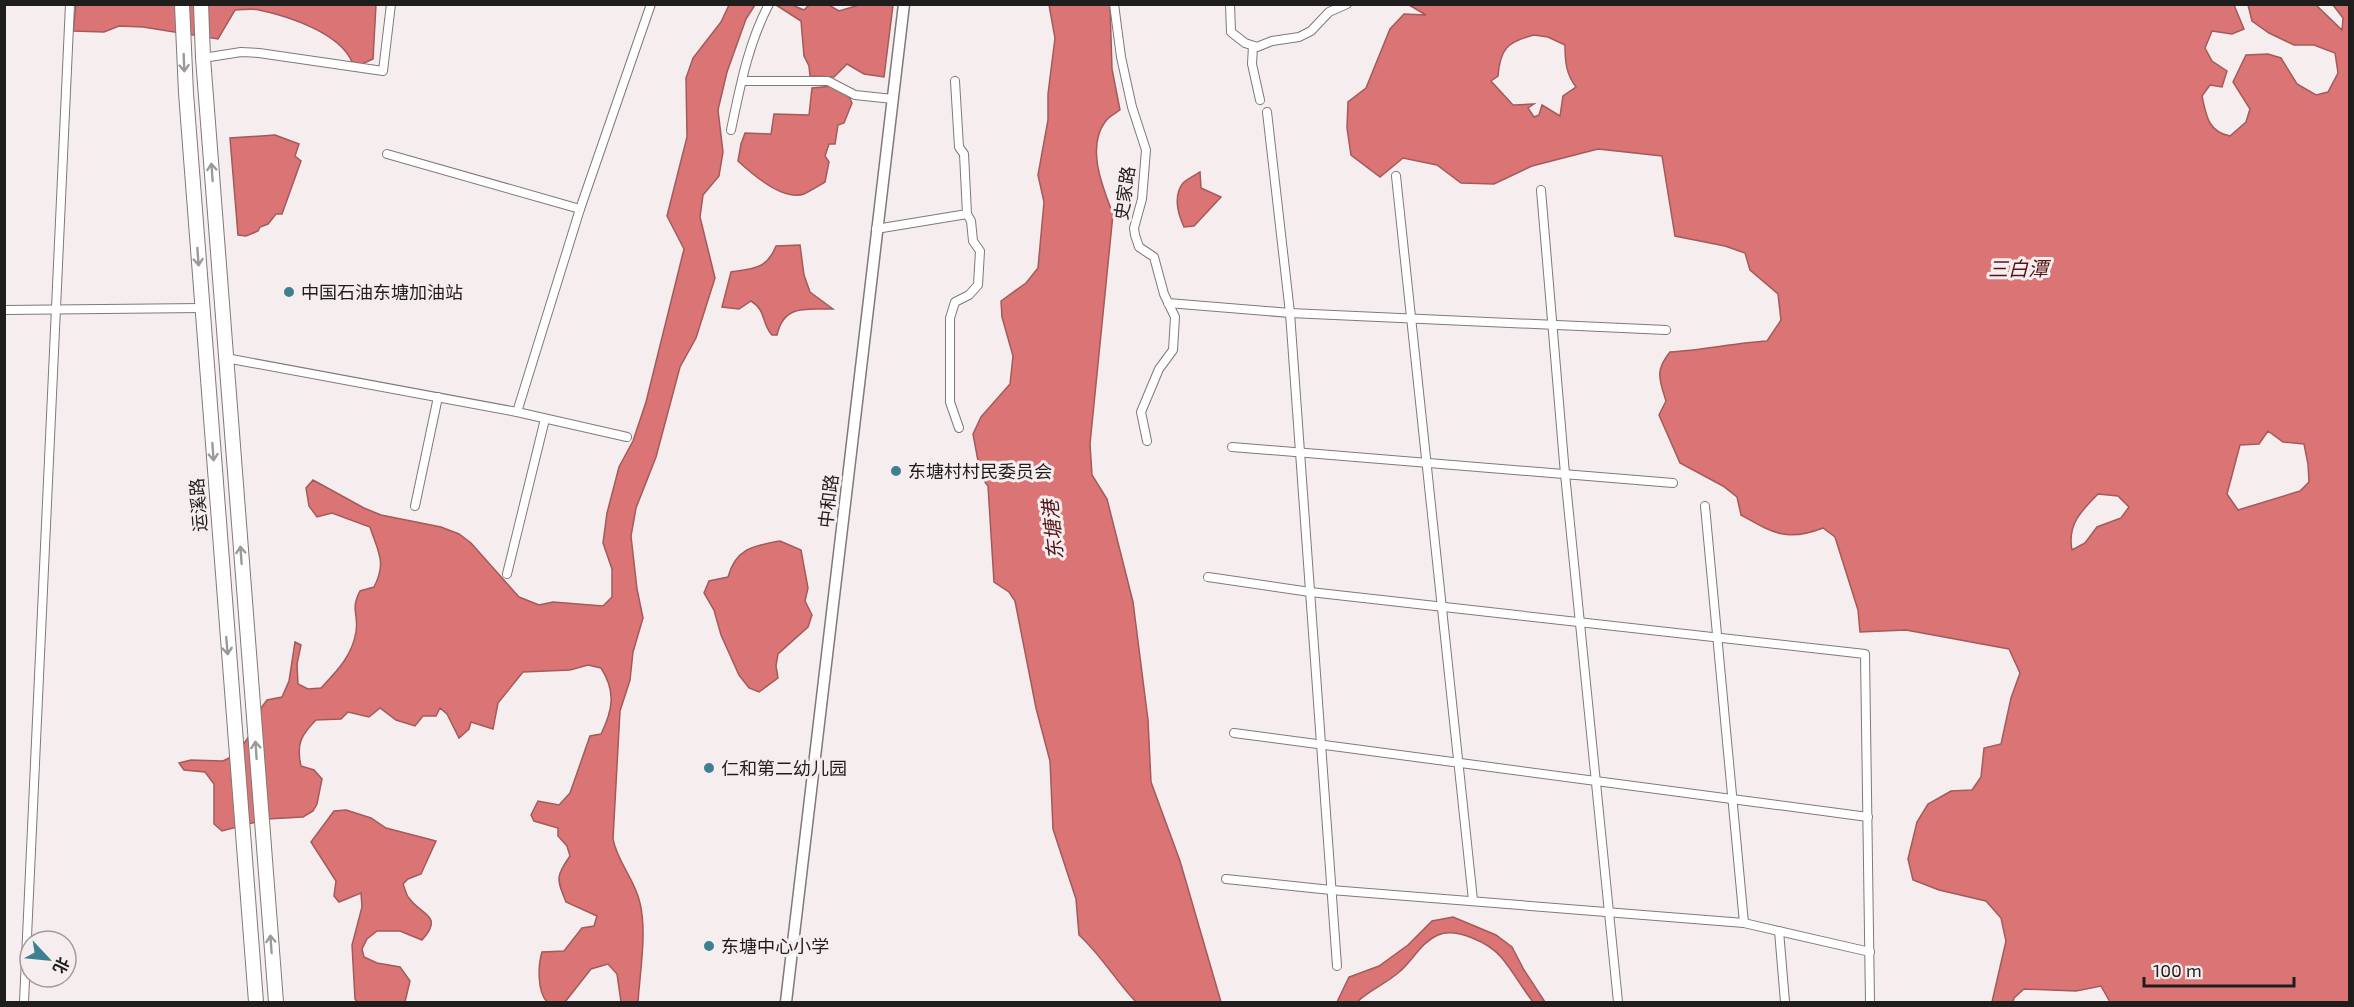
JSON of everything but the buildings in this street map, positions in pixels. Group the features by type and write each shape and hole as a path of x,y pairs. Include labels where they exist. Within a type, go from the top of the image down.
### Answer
{"highway":[{"name":"运溪路","path":"182,4 186,93 256,1002"},
{"path":"201,4 203,58 276,1002"}],"street":[{"path":"24,1002 70,4"},
{"path":"203,58 241,52 259,53 383,71 392,4"},
{"path":"517,412 580,209 651,4"},
{"path":"731,130 757,27 769,4"},
{"name":"中和路","path":"786,1002 904,4"},
{"name":"史家路","path":"1113,4 1132,107 1146,150 1142,199 1134,228 1135,235 1139,247 1154,257 1174,317 1173,350 1159,369 1141,412 1147,441"},
{"path":"1230,4 1231,32 1245,43 1257,47 1272,41 1299,37 1311,31 1329,12 1347,4"},
{"path":"1253,45 1252,64 1260,100"},
{"path":"742,81 828,81 855,95 893,99"},
{"path":"955,81 959,147 964,154 967,214 971,222 973,241 980,251 978,285 969,295 955,302 950,318 950,402 959,428"},
{"path":"1267,112 1290,313 1337,966"},
{"path":"387,154 580,209"},
{"path":"1396,176 1473,900"},
{"path":"1541,190 1565,474 1618,1002"},
{"path":"876,229 967,214"},
{"path":"1168,303 1290,313 1666,330"},
{"path":"4,310 202,308"},
{"path":"226,358 517,412 627,437"},
{"path":"415,506 438,397"},
{"path":"507,574 545,419"},
{"path":"1232,447 1673,483"},
{"path":"1705,506 1744,923"},
{"path":"1208,576 1310,592 1865,654 1870,1002"},
{"path":"1234,734 1457,761 1868,817"},
{"path":"1226,879 1331,890 1744,923 1870,952"},
{"path":"1779,931 1785,1002"}],"water":[{"path":"76,5 376,5 373,59 362,64 352,62 346,52 325,34 298,21 256,9 235,10 218,39 143,27 119,26 104,32 73,31"},
{"path":"729,5 755,5 746,19 727,72 718,110 723,152 719,176 703,195 700,217 715,278 696,338 680,367 656,457 636,508 631,536 643,618 633,652 630,680 620,711 613,839 618,855 638,894 642,914 643,939 638,1002 621,1002 617,974 608,964 591,969 565,1002 547,1002 541,991 539,978 542,952 564,951 582,928 594,926 597,916 566,902 559,878 570,856 567,846 558,836 558,828 534,821 531,815 538,801 559,805 570,793 590,736 601,734 610,709 611,693 601,668 588,665 570,670 523,672 498,703 493,729 471,722 469,729 459,738 447,714 440,708 436,716 423,716 415,726 396,720 380,708 369,717 348,712 341,719 316,720 301,740 299,752 301,766 314,770 322,779 317,804 313,811 303,817 267,819 222,831 214,824 214,784 205,772 184,770 179,763 191,760 223,761 237,754 257,724 261,708 267,700 282,697 289,681 295,642 301,645 297,664 298,684 308,689 321,688 338,669 351,648 356,632 357,597 360,591 374,587 380,571 380,557 370,527 332,513 317,517 309,506 306,488 313,480 381,515 441,527 459,534 471,543 519,597 539,605 553,602 603,606 612,597 612,569 603,543 607,513 619,467 633,441 646,402 684,249 667,216 687,137 686,78 693,58 721,22"},
{"path":"776,5 792,5 804,10 809,5 829,5 839,11 859,5 893,5 884,77 864,74 847,64 834,77 810,76 809,66 804,56 801,21"},
{"name":"东塘港","path":"1049,5 1110,5 1112,69 1120,110 1105,122 1099,132 1097,144 1098,168 1113,214 1090,444 1092,475 1107,499 1133,602 1148,720 1151,782 1180,861 1221,1002 1136,1002 1079,935 1076,899 1053,829 1050,761 1036,708 1015,601 1009,592 994,582 988,486 981,477 973,434 981,417 1010,384 1013,356 1002,317 1001,301 1026,283 1038,268 1044,202 1038,175 1048,120 1048,94 1055,38"},
{"name":"三白潭","path":"1409,5 2234,5 2244,29 2232,34 2212,31 2205,48 2212,61 2227,71 2222,87 2210,85 2202,96 2209,122 2217,131 2230,136 2246,122 2250,109 2233,82 2246,55 2268,54 2281,58 2297,84 2316,95 2328,92 2338,73 2335,53 2314,45 2294,45 2269,33 2252,21 2248,5 2316,5 2342,30 2343,18 2333,5 2349,5 2349,1002 2110,1002 2101,986 2076,991 2024,989 2014,998 2013,1002 1992,1002 2006,941 2001,918 1986,901 1939,890 1913,880 1908,859 1917,822 1928,804 1951,791 1972,790 1981,777 1984,748 2001,744 2011,698 2020,673 2009,649 1906,630 1860,632 1858,610 1835,537 1823,528 1790,535 1762,527 1741,515 1737,497 1723,486 1680,463 1659,415 1666,401 1660,375 1665,358 1670,352 1767,341 1781,320 1778,294 1750,270 1745,253 1725,246 1675,236 1662,156 1598,149 1532,166 1494,184 1461,183 1437,165 1403,158 1380,177 1351,155 1347,128 1348,102 1366,88 1390,29 1404,14 1426,15","holes":["1534,35 1548,37 1565,45 1567,67 1576,87 1563,96 1560,116 1542,105 1539,115 1534,117 1528,108 1534,104 1513,105 1491,81 1498,76 1501,59 1507,48 1517,41","2268,431 2283,442 2304,444 2309,482 2300,491 2238,510 2227,494 2240,445 2259,444","2098,494 2118,496 2129,507 2121,518 2097,527 2085,543 2072,550 2072,533 2081,513"]},
{"path":"833,86 847,92 852,103 844,123 838,125 835,144 829,144 825,156 829,162 825,182 804,194 787,194 768,185 738,161 745,133 771,134 774,114 809,115 812,88"},
{"path":"275,135 299,144 295,156 301,161 282,214 276,214 258,231 246,236 238,235 230,138"},
{"path":"1200,172 1201,188 1221,197 1194,226 1184,227 1178,211 1178,194 1183,183"},
{"path":"800,245 804,275 810,292 833,309 798,310 785,318 777,335 772,335 762,313 751,301 739,309 722,307 731,272 753,269 764,264 776,246"},
{"path":"780,541 801,550 808,588 805,601 812,615 808,627 778,654 776,666 778,678 759,692 749,688 739,675 721,635 714,610 704,593 709,581 728,577 731,567 741,554 754,547"},
{"path":"346,810 371,818 386,828 436,841 421,874 408,879 403,884 408,897 431,920 428,932 422,940 400,931 377,931 367,939 362,949 364,957 377,963 400,967 410,981 405,1002 357,1002 355,999 352,945 362,907 361,893 339,902 334,896 336,881 311,842 334,811"},
{"path":"1453,917 1496,935 1512,947 1545,1002 1533,1002 1505,962 1489,947 1463,935 1445,933 1432,938 1398,973 1357,1002 1337,1002 1349,977 1379,966 1408,945 1432,921"}],"place":[{"name":"中国石油东塘加油站","path":"289,292"},
{"name":"东塘村村民委员会","path":"896,471"},
{"name":"仁和第二幼儿园","path":"709,768"},
{"name":"东塘中心小学","path":"709,946"}]}
